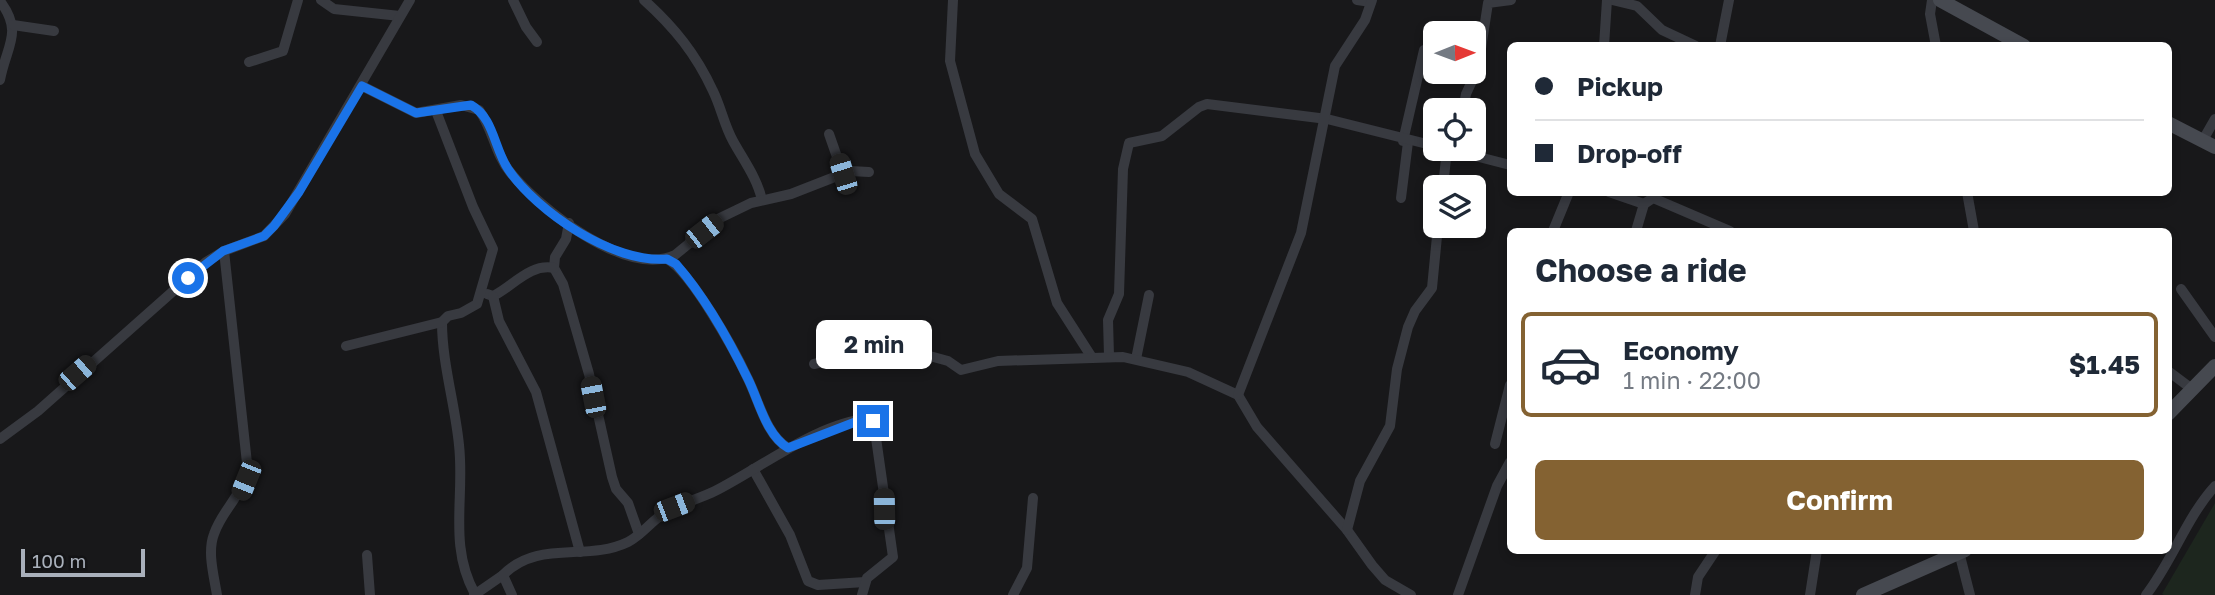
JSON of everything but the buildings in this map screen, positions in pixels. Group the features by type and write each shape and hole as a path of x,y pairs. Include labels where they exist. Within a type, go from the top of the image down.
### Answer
{"street":[{"path":"249,62 283,51 298,0"},
{"path":"321,0 334,9 400,16"},
{"path":"0,439 38,411 206,262 223,251 264,236 285,214 410,0"},
{"path":"513,0 537,43"},
{"path":"644,0 665,17 697,60 715,94 722,118 760,188 762,200"},
{"path":"954,0 950,61 975,154 999,194 1023,210 1034,223 1057,303 1091,356"},
{"path":"1238,395 1269,311 1292,260 1307,213 1335,66 1365,20 1371,1 1357,0"},
{"path":"1465,98 1478,68 1488,3 1511,0"},
{"path":"1605,42 1610,0 1637,6 1662,30 1688,42"},
{"path":"1721,42 1729,0"},
{"path":"1932,0 1930,14 1935,42"},
{"path":"1940,0 2017,42"},
{"path":"0,1 9,13 13,25 12,42 1,64 0,80"},
{"path":"13,25 54,31"},
{"path":"1401,198 1405,141 1423,55"},
{"path":"362,86 407,110 436,111 461,104 479,110 509,171 546,209 610,250 667,259 681,270 747,376 776,436 788,448"},
{"path":"1109,356 1108,320 1119,294 1122,179 1129,143 1162,136 1199,107 1207,104 1327,119 1423,144"},
{"path":"346,346 442,322 448,316 472,309 482,298 484,275 494,250 473,207 436,111"},
{"path":"2172,125 2209,144 2215,119"},
{"path":"829,134 843,174"},
{"path":"1486,159 1507,165"},
{"path":"667,259 720,218 762,200 791,194 843,174 859,170 869,172"},
{"path":"1554,228 1567,196"},
{"path":"1630,196 1644,205"},
{"path":"1657,199 1662,196"},
{"path":"1968,196 1973,228"},
{"path":"1637,228 1644,205 1650,199 1657,199 1723,228"},
{"path":"569,223 566,239 555,257 554,268 563,284 589,373 612,477 628,503 639,534"},
{"path":"1347,530 1360,481 1390,426 1397,369 1408,327 1415,311 1432,288 1437,238"},
{"path":"217,595 212,565 213,535 240,494 247,464 223,251"},
{"path":"493,296 522,276 549,267 554,268"},
{"path":"483,289 493,296 499,321 536,392 580,552"},
{"path":"2181,289 2215,337"},
{"path":"1136,359 1149,295"},
{"path":"442,322 459,446 461,479 457,535 475,595 519,561 557,551 580,552 618,546 639,534 674,507 714,492 788,448 863,419 873,421 884,509 894,550 893,557 865,582 862,595"},
{"path":"814,363 893,346 948,360 961,370 998,361 1109,356 1136,359 1188,372 1238,395 1256,427 1347,530 1385,580 1411,595"},
{"path":"2172,374 2192,389"},
{"path":"2172,410 2192,389 2212,375"},
{"path":"1495,444 1507,397"},
{"path":"1458,595 1497,486 1507,468"},
{"path":"753,469 790,535 808,581 818,585 865,582"},
{"path":"2146,595 2173,556 2195,509 2215,486"},
{"path":"1013,595 1027,568 1033,498"},
{"path":"1695,595 1698,577 1713,554"},
{"path":"1810,595 1816,554"},
{"path":"1863,595 1955,554"},
{"path":"1963,554 1970,595"},
{"path":"367,555 370,595"},
{"path":"503,575 512,595"}],"shaded area":[{"path":"2215,503 2215,595 2162,594"}],"route":[{"path":"188,278 223,251 264,236 285,214 362,86 416,113 461,104 471,105 487,120 509,171 546,209 610,250 667,259 676,264 747,376 762,412 782,444 788,448 863,419 873,421"}]}
